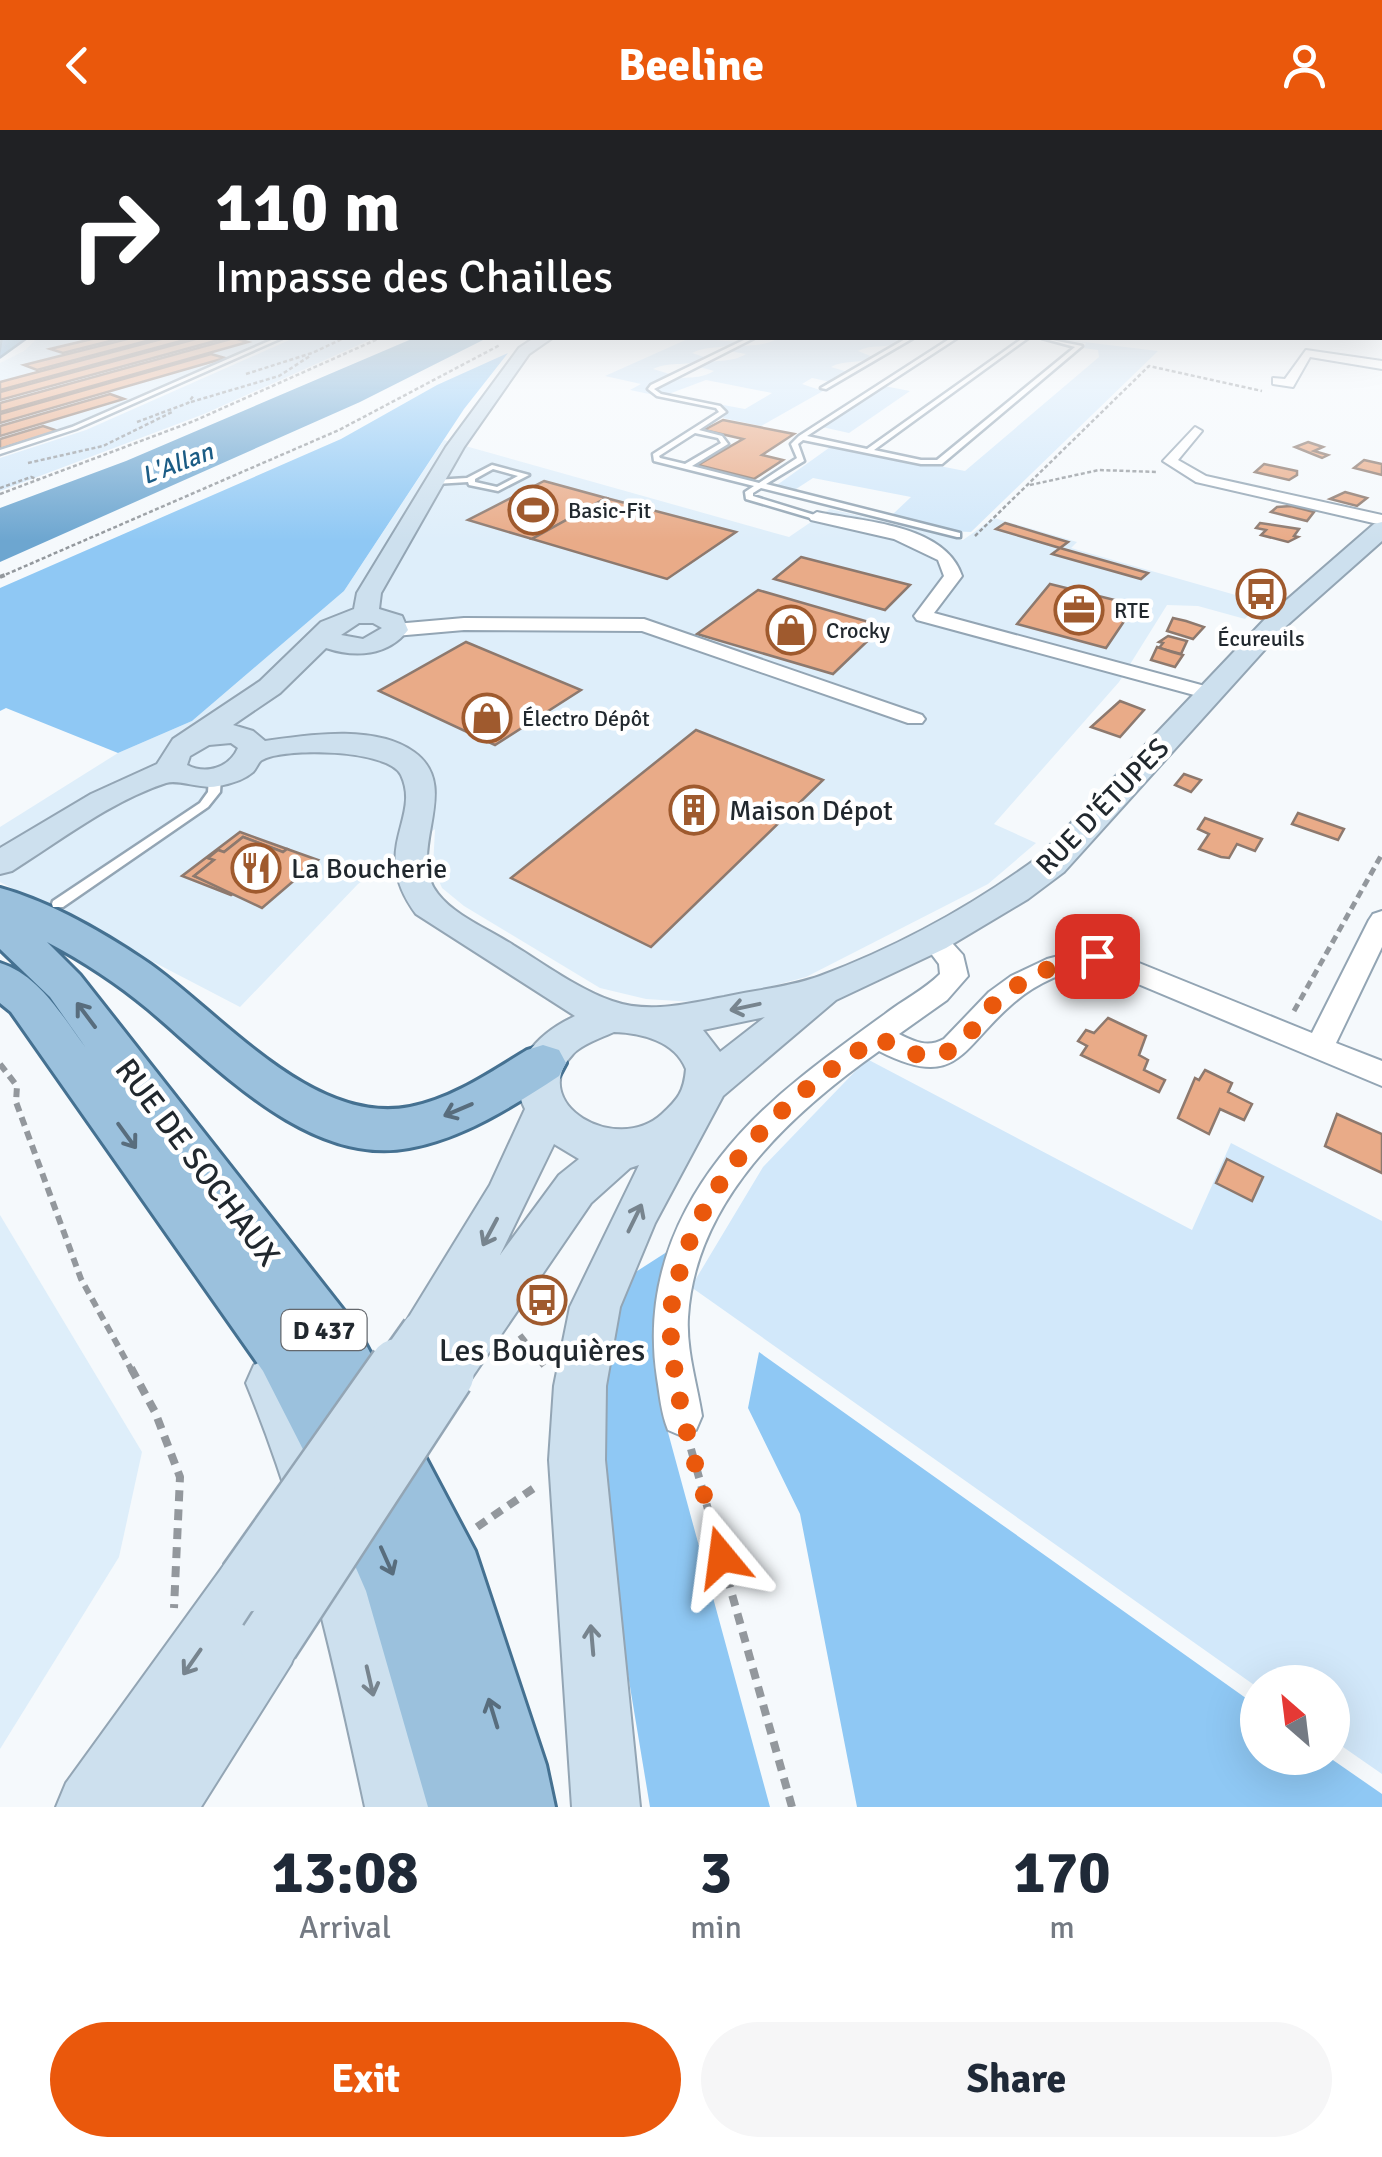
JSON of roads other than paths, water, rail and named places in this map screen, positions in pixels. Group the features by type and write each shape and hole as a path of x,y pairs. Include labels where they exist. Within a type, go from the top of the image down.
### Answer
{"main road":[{"path":"366,614 369,594 455,448 500,384"},
{"name":"RUE D'ÉTUPES","path":"664,1024 826,989 933,939 1016,891 1052,864 1276,622 1382,528"},
{"path":"366,614 388,618 395,630 375,644 352,647 313,668 284,691 248,744 241,767 215,778 188,778 172,769 174,755 270,687 345,618 366,614"},
{"path":"327,632 333,642 352,647"},
{"path":"192,741 219,734 248,744 344,744 396,753 411,765 421,793 408,864 427,905 532,978 609,1017"},
{"path":"12,855 102,801 172,769"},
{"path":"0,901 68,935 134,975 282,1096 346,1123 392,1130 446,1116 494,1094 584,1025 609,1017 646,1018 664,1024 682,1034 697,1050 704,1068 694,1106 635,1216 595,1307 580,1386 577,1460 606,1807"},
{"name":"RUE DE SOCHAUX","path":"0,929 27,947 64,986 336,1346 442,1551 509,1765 516,1807"},
{"path":"532,978 552,1051 539,1096 545,1112 575,1140 621,1149 665,1138 694,1106"},
{"name":"RUE DE SOCHAUX","path":"0,979 26,1002 283,1351 334,1445 399,1588 466,1807"},
{"name":"RUE D'ÉTUPES","path":"694,1106 826,989"},
{"path":"162,1807 270,1642 434,1354 482,1246 524,1168 545,1112"},
{"path":"90,1807 248,1582 574,1189 621,1149"},
{"path":"198,1233 288,1413 354,1612 399,1807"}],"street":[{"path":"1195,430 1170,461 1180,471 1382,520"},
{"path":"817,517 940,552 949,562 953,576 924,616 1209,694"},
{"path":"395,630 464,624 644,625 915,719"},
{"path":"1320,1046 1382,920"},
{"path":"682,1416 670,1316 685,1247 726,1174 784,1108 830,1067 878,1038 895,1018 945,989 954,976 953,962 933,939"},
{"path":"878,1038 914,1054 938,1056 960,1043 997,1000 1034,974 1072,959 1097,956 1382,1074"}],"lane":[{"path":"0,452 74,428 174,384"},
{"path":"662,384 651,390 722,410 721,416 655,455 658,459 958,535"},
{"path":"824,388 830,384"},
{"path":"817,517 749,497 749,492 801,459 794,444 801,436 882,384"},
{"path":"868,451 961,384"},
{"path":"801,436 939,462 1032,384"},
{"path":"686,466 725,444 720,437 696,431"},
{"path":"435,482 471,480 498,490 525,475 492,467 471,480"},
{"path":"58,904 204,805 214,792 215,778"}],"water":[{"name":"L'Allan","path":"306,384 395,384 0,562 0,508 126,461"}],"place":[{"name":"Basic-Fit","path":"533,510"},
{"name":"Écureuils","path":"1261,594"},
{"name":"RTE","path":"1079,610"},
{"name":"Crocky","path":"791,630"},
{"name":"Électro Dépôt","path":"487,718"},
{"name":"Maison Dépot","path":"694,810"},
{"name":"La Boucherie","path":"256,868"},
{"name":"Les Bouquières","path":"542,1300"}]}
